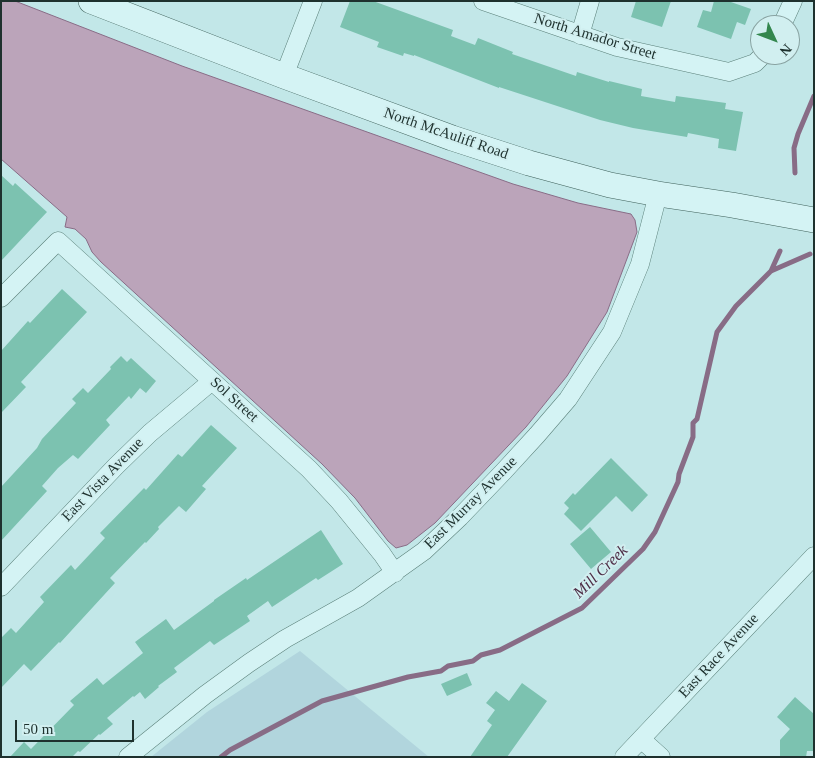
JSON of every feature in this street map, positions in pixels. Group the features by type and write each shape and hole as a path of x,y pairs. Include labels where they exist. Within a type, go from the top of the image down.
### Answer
{"street":[{"name":"North McAuliff Road","path":"91,1 284,76 452,138 529,163 610,185 814,220"},
{"path":"284,76 313,1"},
{"name":"North Amador Street","path":"482,1 617,47 661,58 729,72 750,65"},
{"path":"580,35 590,1"},
{"path":"787,15 793,1"},
{"name":"East Murray Avenue","path":"128,757 197,701 249,663 285,639 358,598 395,573 424,551 460,517 537,435 579,383 612,332 626,302 640,264 658,194"},
{"name":"Sol Street","path":"1,298 58,241 283,445 339,500 395,573"},
{"name":"East Vista Avenue","path":"1,587 123,459 150,433 212,380"},
{"name":"East Race Avenue","path":"624,757 814,556"},
{"path":"641,739 661,757"}],"shaded area":[{"path":"1,1 15,1 182,66 513,184 578,203 631,214 635,220 637,232 607,312 567,376 526,427 435,523 407,545 396,548 388,541 355,498 322,464 101,262 92,252 86,239 75,229 65,227 67,217 1,159"},
{"path":"300,651 429,757 151,757 207,712"}],"building":[{"path":"350,1 373,1 453,30 451,36 475,45 478,38 513,52 512,54 576,76 577,72 609,82 642,89 641,96 675,102 676,96 726,103 725,109 743,112 736,151 718,148 719,139 688,133 687,137 633,128 600,120 499,88 414,55 404,53 403,56 377,47 379,42 340,27"},
{"path":"636,1 671,1 662,27 631,17"},
{"path":"714,1 728,1 751,9 745,25 737,22 731,39 697,27 703,10 711,12"},
{"path":"1,175 13,186 15,183 47,212 1,261"},
{"path":"62,289 87,312 21,382 26,387 1,413 1,351 28,321 30,323"},
{"path":"121,356 127,362 131,358 156,381 146,393 140,388 131,399 129,396 106,420 110,425 78,459 73,455 58,468 42,486 47,491 1,541 1,487 76,403 72,399 83,388 88,393"},
{"path":"211,425 237,448 202,486 206,489 186,512 179,506 158,527 159,529 146,543 110,578 115,583 60,643 31,671 24,664 1,688 1,638 11,628 16,633 44,602 40,597 71,565 75,570 105,538 100,533 144,488 146,490 178,454 182,457"},
{"path":"611,458 648,495 632,512 616,496 581,531 564,514 569,508 564,503 573,493 575,495"},
{"path":"590,527 611,552 591,569 570,544"},
{"path":"321,530 343,564 318,580 316,578 272,607 268,601 247,616 250,621 214,645 210,641 174,668 177,672 158,686 145,699 140,692 133,696 107,718 113,724 72,757 10,757 24,742 31,749 74,705 70,701 97,678 103,685 143,653 135,642 166,619 174,630 246,578 247,580"},
{"path":"467,673 472,685 447,696 441,684"},
{"path":"522,683 547,701 507,757 470,757 492,725 487,721 495,710 486,703 496,691 509,701"},
{"path":"795,697 814,714 814,751 807,751 806,757 780,757 780,740 790,729 777,717"}],"waterway":[{"path":"795,173 794,148 814,96"},
{"path":"771,271 780,251"},
{"name":"Mill Creek","path":"221,757 230,750 322,701 408,677 441,671 448,666 473,661 481,655 500,650 582,608 643,549 655,532 678,482 679,474 693,437 693,423 697,419 717,332 736,306 771,271 810,254"}]}
